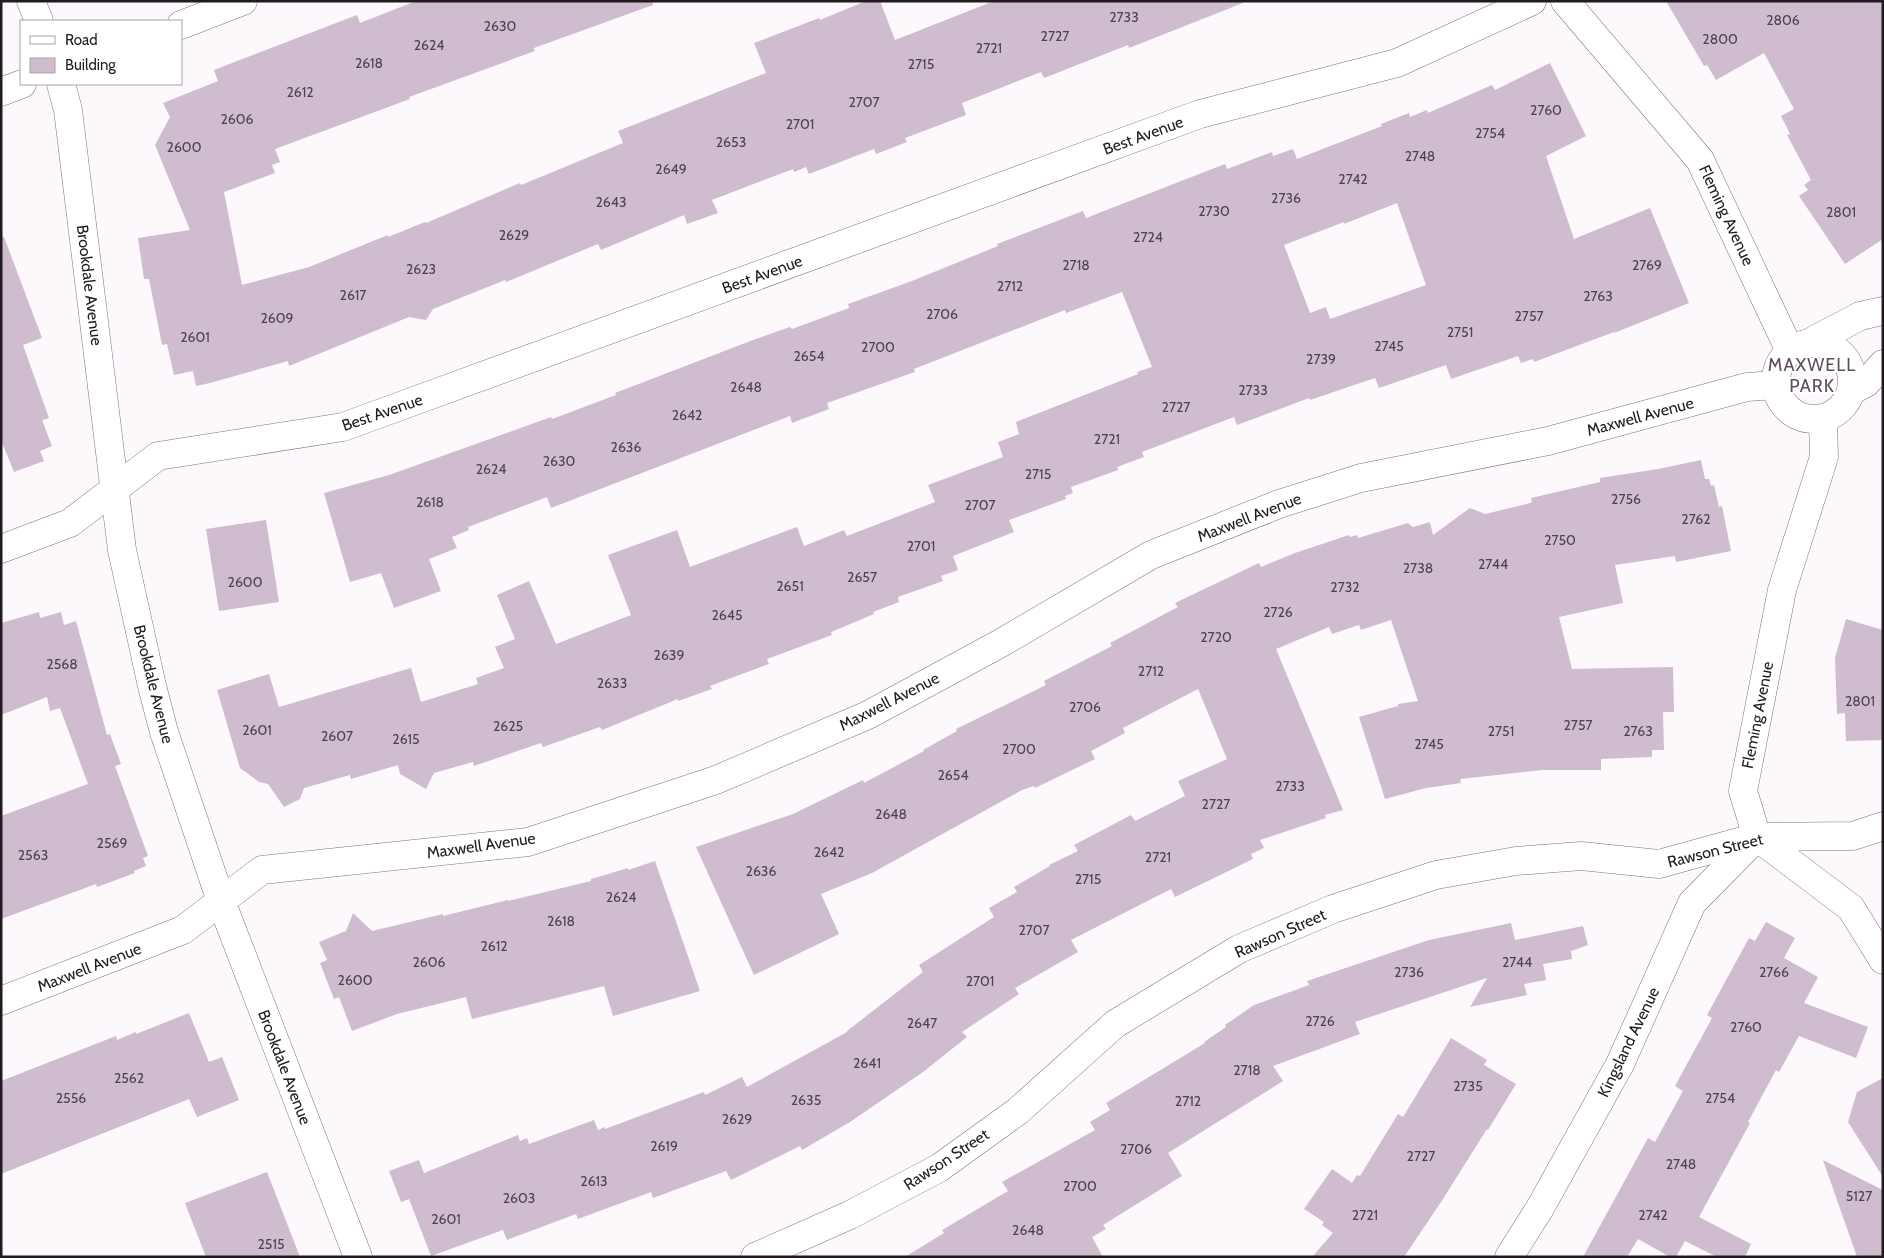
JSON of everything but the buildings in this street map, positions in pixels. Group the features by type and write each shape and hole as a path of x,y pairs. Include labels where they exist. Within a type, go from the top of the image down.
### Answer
{"street":[{"path":"31,1 38,20"},
{"path":"182,26 243,1"},
{"name":"Best Avenue","path":"1,549 70,523 158,456 343,427 1200,114 1397,63 1532,1"},
{"name":"Fleming Avenue","path":"1566,1 1700,160 1799,347"},
{"path":"1,92 20,85"},
{"name":"Brookdale Avenue","path":"61,85 68,110 116,488 122,550 152,686 164,732 221,901 358,1257"},
{"path":"1799,347 1819,344 1834,348 1848,363 1852,381 1848,400 1840,409 1823,419 1812,420 1796,415 1782,403 1776,385 1776,373 1779,365 1799,347 1860,316 1883,311"},
{"path":"1851,392 1866,383 1883,364"},
{"name":"Maxwell Avenue","path":"1,1001 182,930 262,870 528,842 716,780 868,715 1001,643 1151,555 1279,504 1361,478 1548,441 1747,387 1776,385"},
{"name":"Fleming Avenue","path":"1757,837 1743,791 1782,590 1824,457 1823,419"},
{"name":"Rawson Street","path":"755,1257 850,1215 939,1168 1018,1111 1115,1024 1238,949 1333,909 1436,875 1516,861 1581,856 1659,864 1757,837 1853,836 1883,826"},
{"path":"1757,837 1851,908 1883,960"},
{"name":"Kingsland Avenue","path":"1510,1257 1540,1208 1620,1064 1692,903 1757,837"}],"district":[{"name":"MAXWELL PARK","path":"1812,375"}]}
